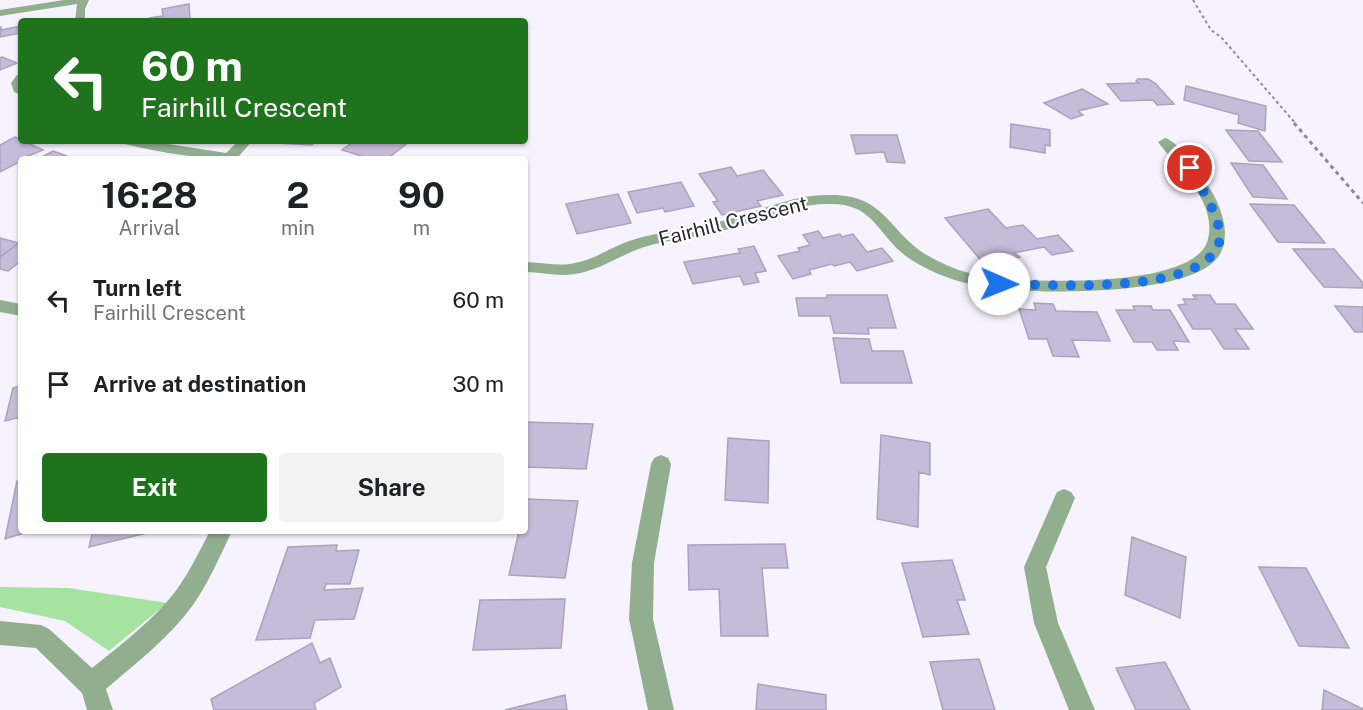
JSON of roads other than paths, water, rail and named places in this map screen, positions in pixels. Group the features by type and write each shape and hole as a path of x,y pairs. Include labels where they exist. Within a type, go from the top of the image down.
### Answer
{"street":[{"path":"0,13 84,0"},
{"path":"80,18 80,9 84,0"},
{"name":"Fairhill Crescent","path":"528,267 556,270 577,268 626,248 723,226 797,203 826,199 852,200 868,207 882,219 898,241 918,257 940,269 967,278 999,284 1070,285 1134,283 1168,277 1196,268 1210,257 1219,243 1218,228 1206,196 1190,168 1165,142"},
{"path":"144,144 213,156"},
{"path":"0,306 18,309"},
{"path":"661,464 643,563 641,620 662,710"},
{"path":"1064,498 1035,567 1046,623 1082,710"},
{"path":"92,685 145,640 179,606 202,570 220,534"},
{"path":"0,633 41,637 92,685 100,710"}]}
